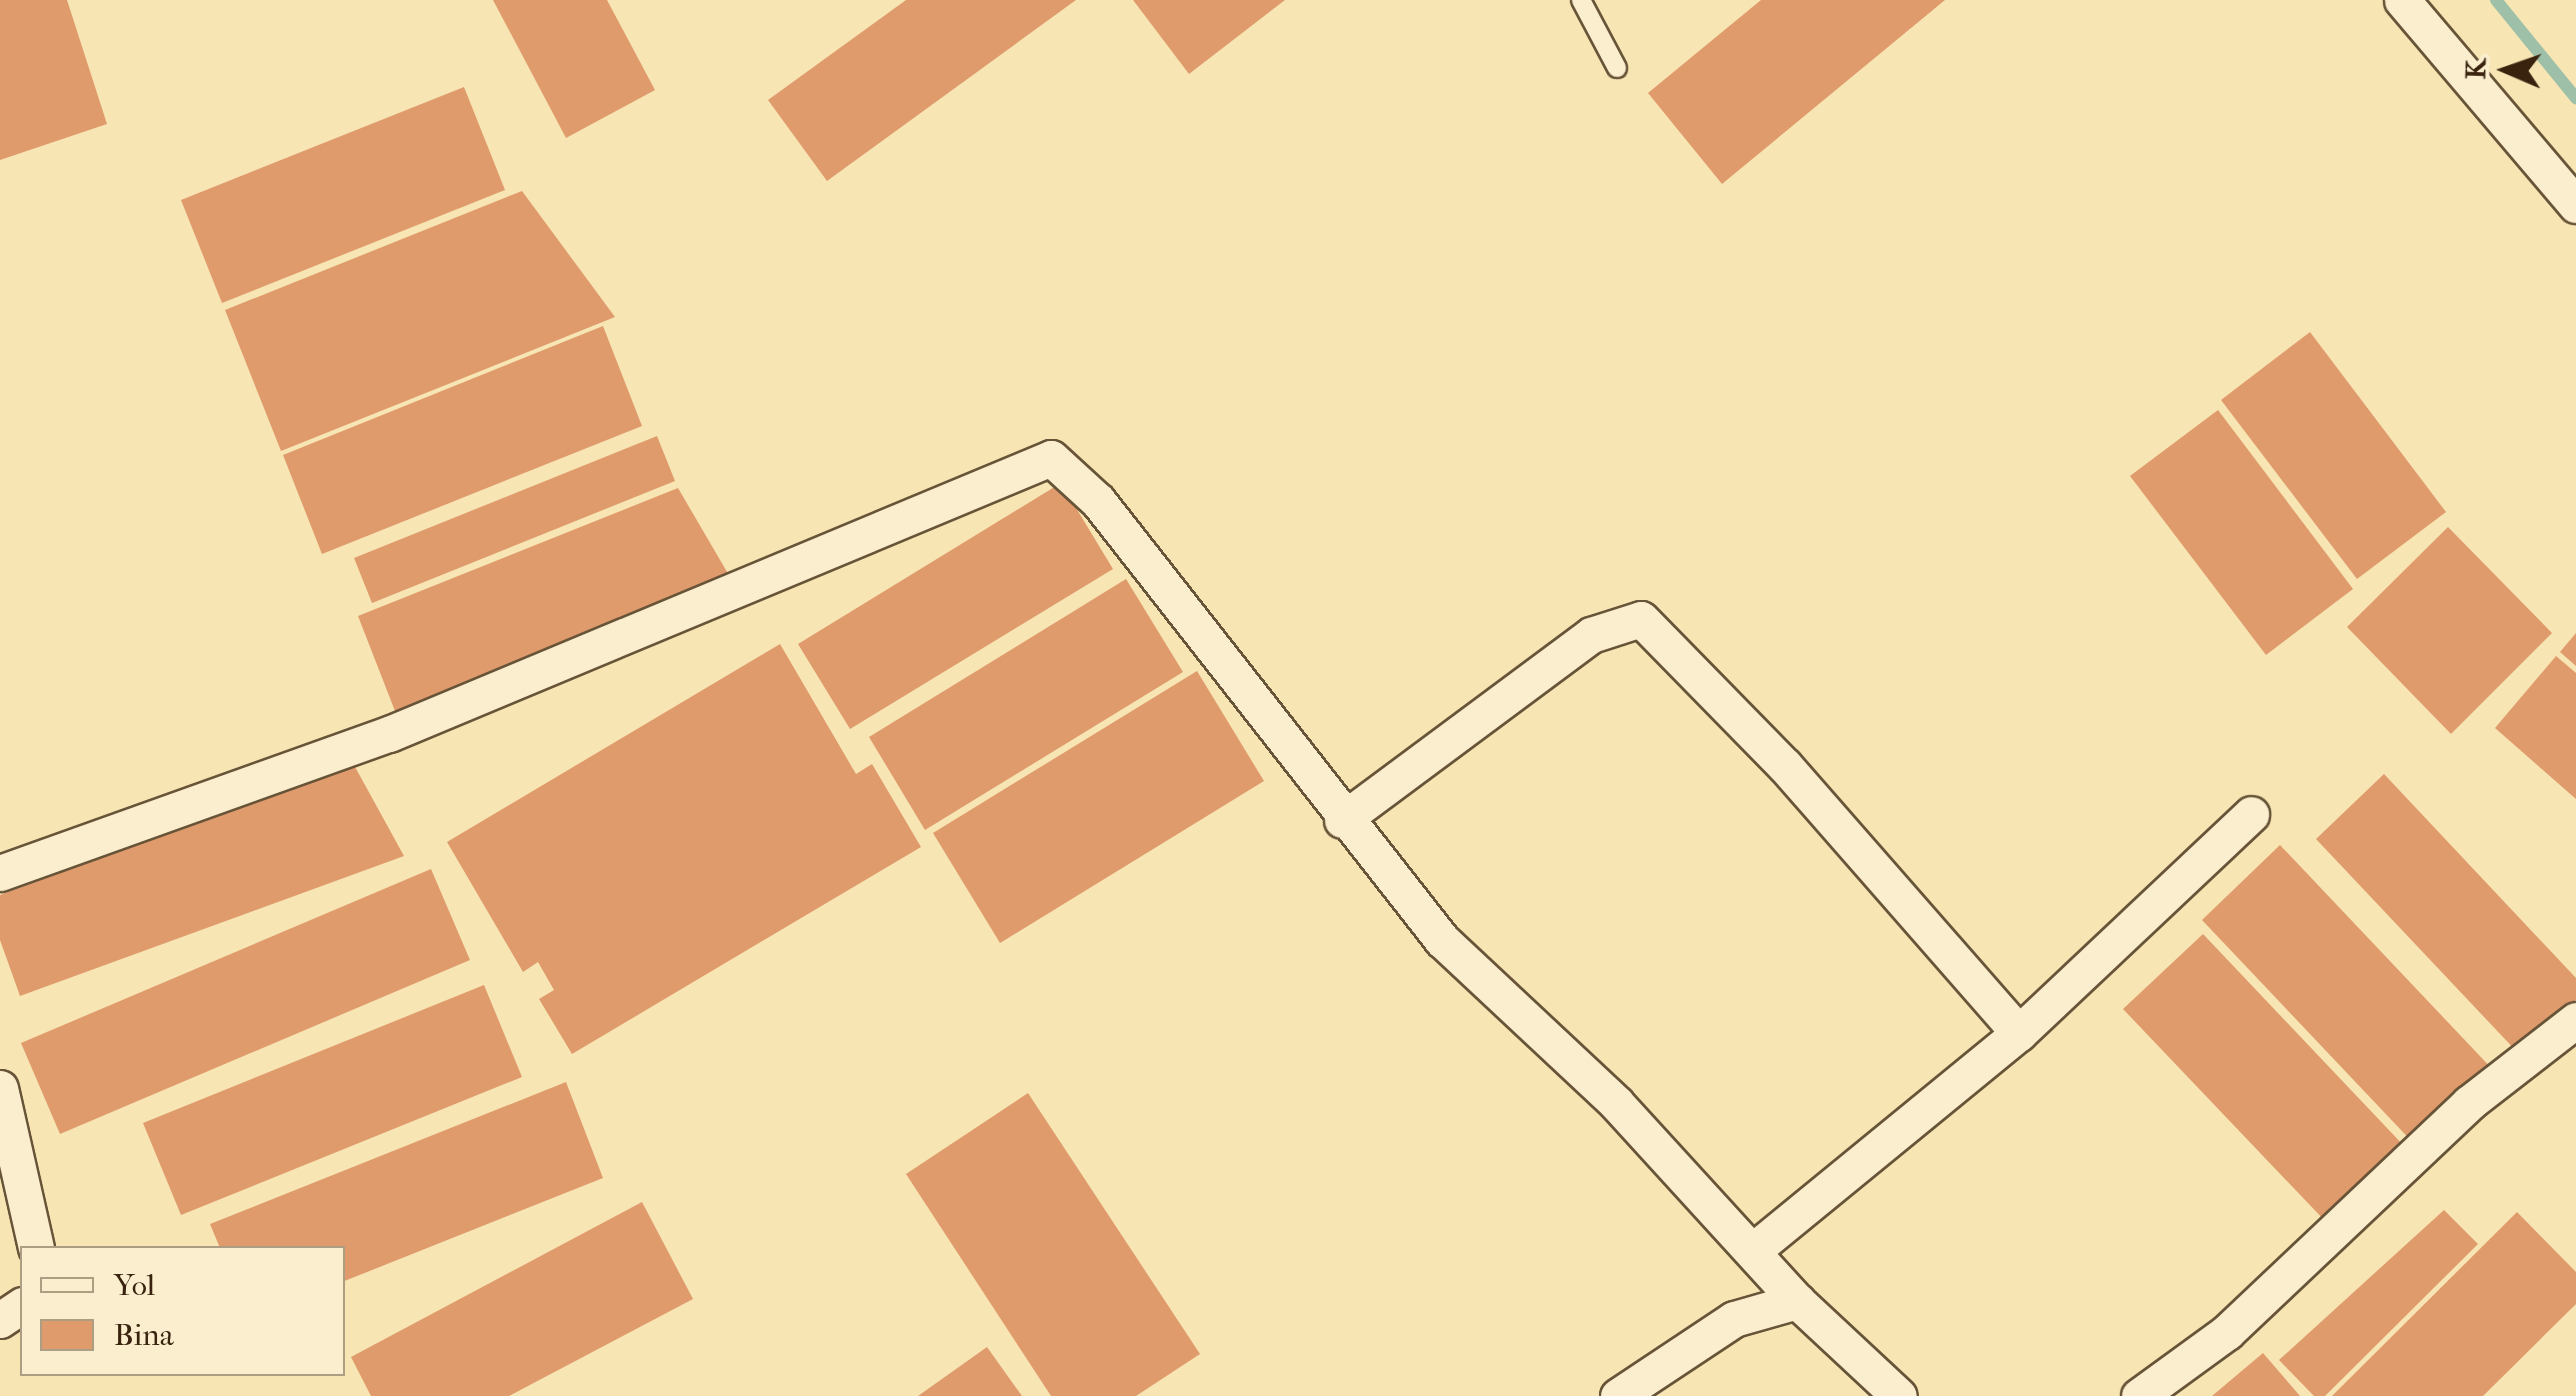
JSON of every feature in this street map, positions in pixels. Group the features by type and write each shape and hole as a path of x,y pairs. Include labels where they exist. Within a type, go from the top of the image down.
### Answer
{"street":[{"path":"2402,0 2576,205"},
{"path":"0,873 390,734 1051,458 1098,501 1342,820 1442,940 1616,1103 1755,1249 1797,1301 1899,1396"},
{"path":"1342,820 1591,635 1641,619 1786,766 2019,1033"},
{"path":"1755,1249 2019,1033 2251,814"},
{"path":"2139,1396 2227,1332 2468,1103 2576,1020"},
{"path":"0,1088 36,1246"},
{"path":"1618,1396 1734,1319 1797,1301"}],"lane":[{"path":"1582,0 1617,68"}],"building":[{"path":"0,0 67,0 107,124 0,160"},
{"path":"493,0 607,0 655,90 566,138"},
{"path":"906,0 1076,0 827,181 768,100"},
{"path":"1133,0 1285,0 1189,74"},
{"path":"1761,0 1945,0 1722,184 1648,93"},
{"path":"464,87 505,190 222,303 181,200"},
{"path":"522,191 615,317 281,451 225,310"},
{"path":"603,326 642,426 322,554 283,455"},
{"path":"2310,332 2446,512 2357,579 2221,400"},
{"path":"2218,410 2353,589 2266,655 2130,476"},
{"path":"657,436 675,481 372,603 354,558"},
{"path":"1061,483 1113,569 850,729 798,644"},
{"path":"678,488 730,577 395,711 358,616"},
{"path":"2448,527 2552,633 2451,734 2347,627"},
{"path":"1126,579 1183,672 925,830 869,737"},
{"path":"2576,633 2576,666 2560,652"},
{"path":"780,644 856,774 872,764 921,847 572,1054 539,999 554,990 538,962 523,972 447,842"},
{"path":"2556,656 2576,673 2576,799 2495,728"},
{"path":"1197,671 1264,781 1000,943 933,833"},
{"path":"354,765 404,856 20,996 0,940 0,895"},
{"path":"2384,774 2576,978 2576,1000 2519,1054 2316,839"},
{"path":"2280,845 2496,1073 2418,1148 2202,920"},
{"path":"431,869 470,960 60,1134 21,1043"},
{"path":"2203,934 2405,1147 2326,1222 2123,1009"},
{"path":"484,985 522,1077 181,1215 143,1123"},
{"path":"566,1082 603,1178 345,1281 345,1246 219,1246 210,1224"},
{"path":"1028,1093 1200,1354 1136,1396 1051,1396 906,1174"},
{"path":"642,1202 693,1299 509,1396 371,1396 351,1357"},
{"path":"2444,1210 2478,1244 2325,1396 2314,1396 2279,1360"},
{"path":"2517,1212 2576,1272 2576,1304 2483,1396 2332,1396"},
{"path":"987,1347 1022,1396 918,1396"},
{"path":"2263,1353 2300,1396 2212,1396"}],"waterway":[{"path":"2496,0 2576,98"}]}
